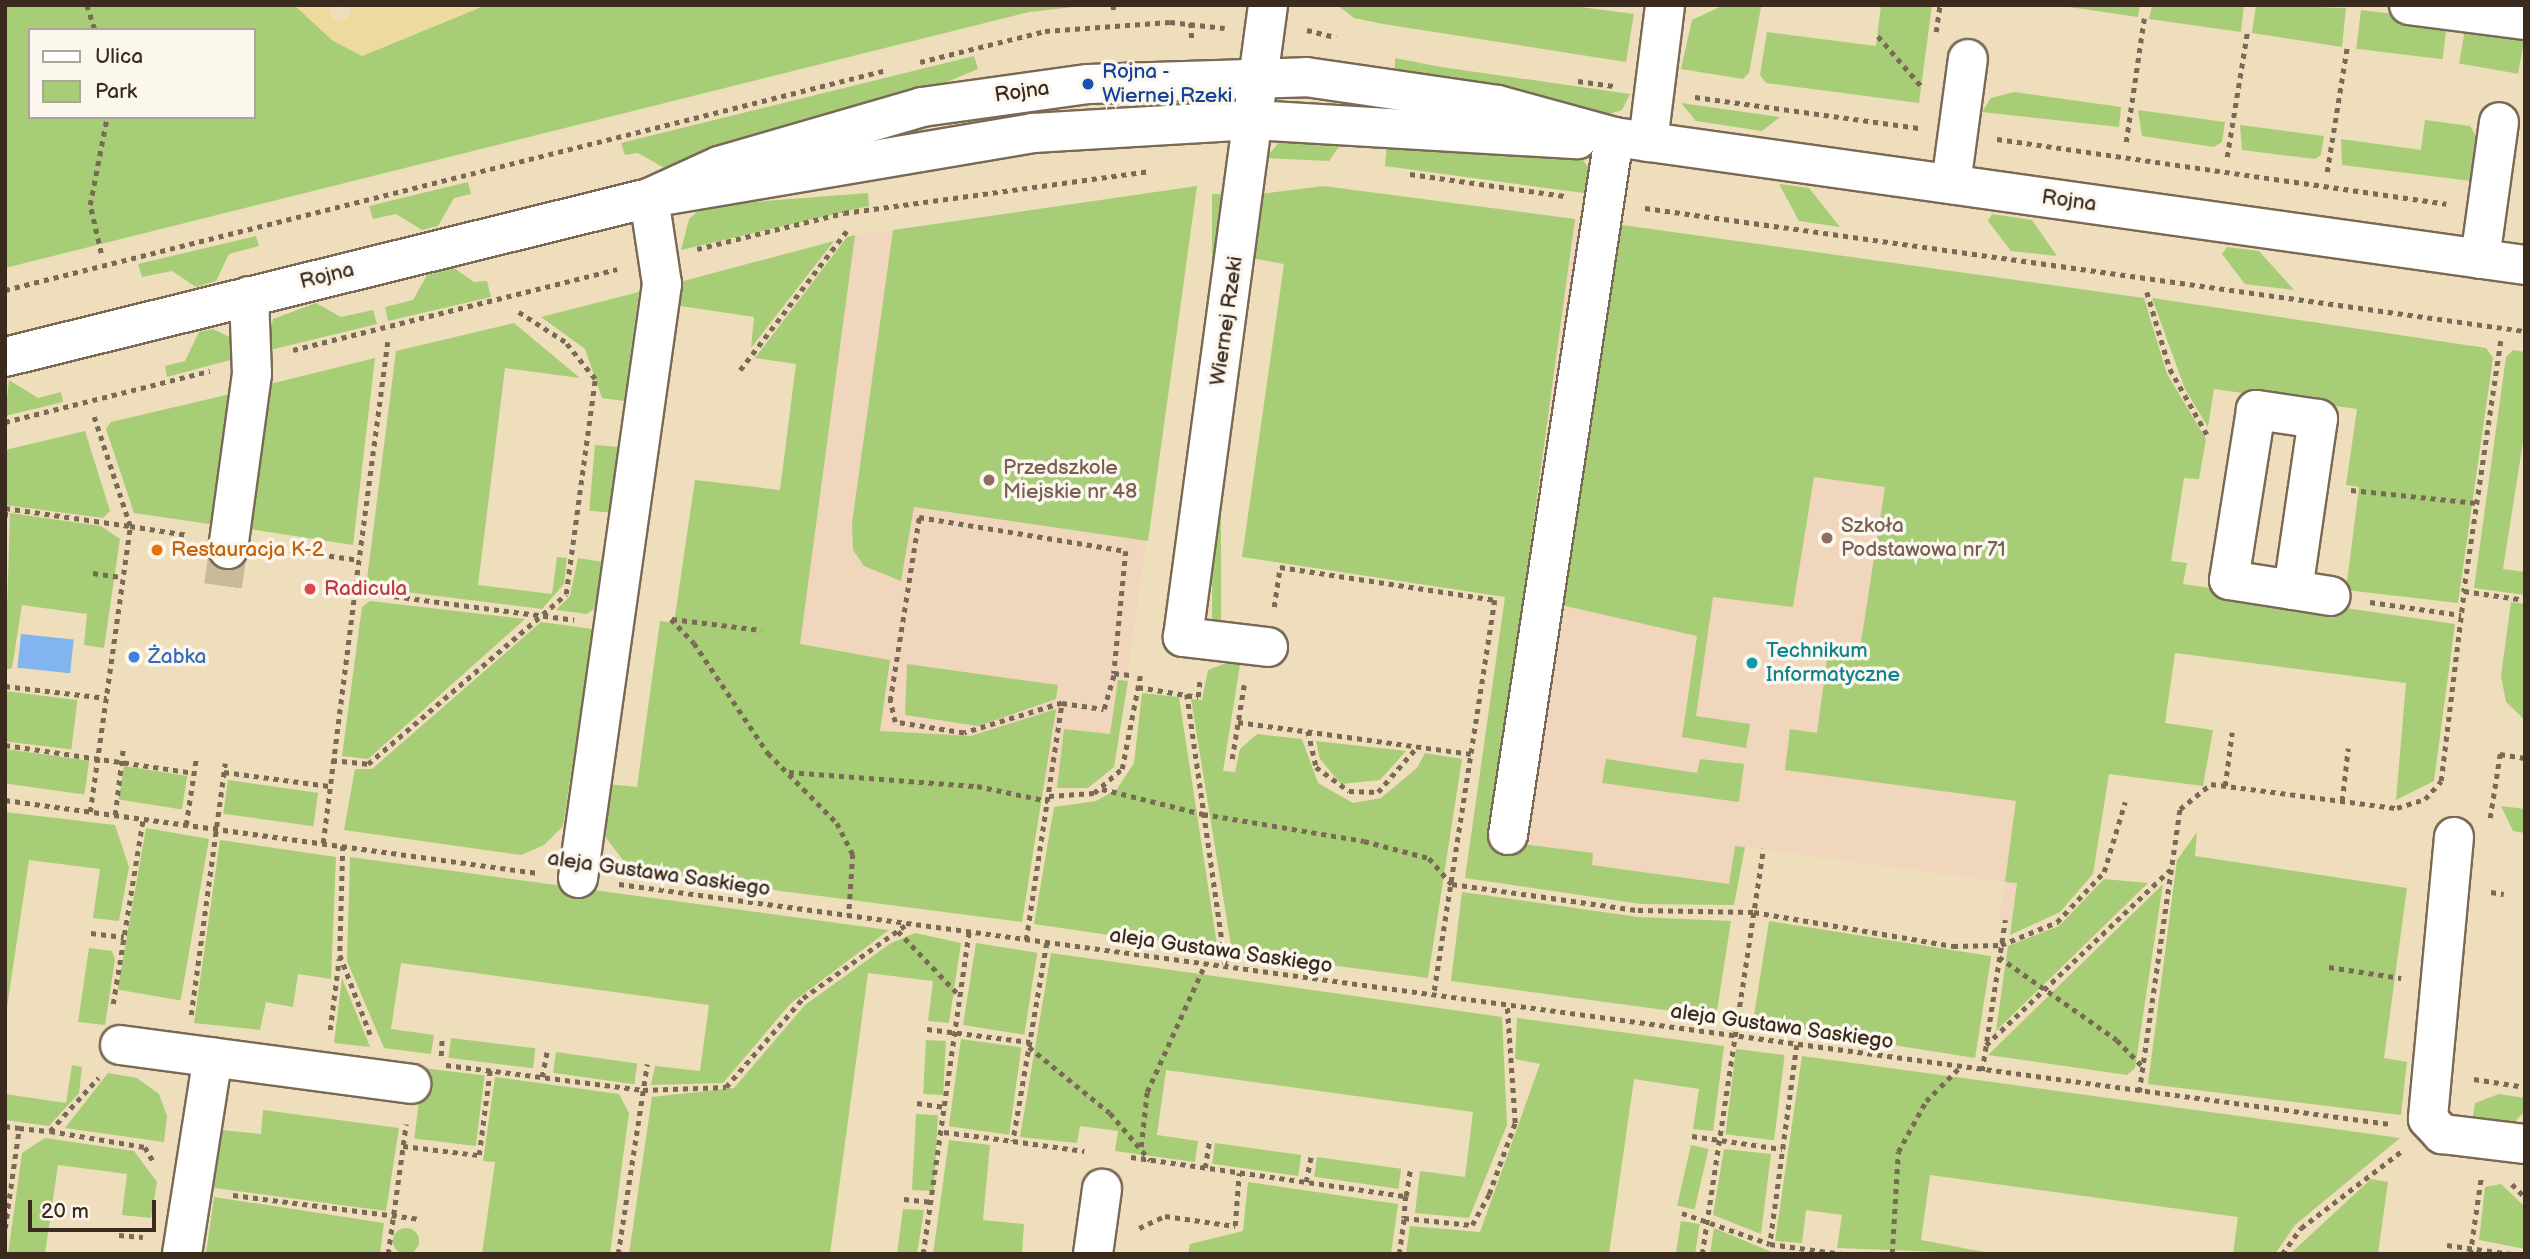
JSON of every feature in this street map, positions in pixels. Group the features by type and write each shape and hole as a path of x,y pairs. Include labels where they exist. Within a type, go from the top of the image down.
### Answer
{"street":[{"name":"Wiernej Rzeki","path":"1256,660 1183,637 1268,5"},
{"path":"1508,835 1604,202 1654,92 1665,5"},
{"path":"2409,5 2525,20"},
{"path":"1951,184 1968,59"},
{"name":"Rojna","path":"649,198 719,166 922,107 1088,84 1259,77 1411,89 1551,117 1631,140"},
{"name":"Rojna","path":"5,358 649,198 1033,133 1252,120 1559,140 1631,140 2525,265"},
{"path":"2480,259 2498,122"},
{"path":"578,878 662,284 649,198"},
{"path":"229,545 254,359 250,296"},
{"path":"2293,590 2331,596"},
{"path":"2471,832 2441,990 2432,1129 2525,1144"},
{"path":"120,1045 411,1084"},
{"path":"168,1246 192,1189 199,1056"},
{"path":"1093,1254 1099,1171"}],"path":[{"path":"87,5 94,28"},
{"path":"2126,142 2144,18"},
{"path":"915,64 1045,31 1191,23 1234,30"},
{"path":"1191,23 1192,47"},
{"path":"1298,30 1343,40"},
{"path":"2227,157 2247,33"},
{"path":"1878,36 1927,93"},
{"path":"2327,172 2347,47"},
{"path":"5,290 901,67"},
{"path":"1572,80 2487,210"},
{"path":"101,253 90,205 107,119"},
{"path":"5,422 818,218 1159,169"},
{"path":"1399,173 2525,331"},
{"path":"740,370 849,228"},
{"path":"2147,292 2171,369 2213,445"},
{"path":"332,760 368,764 566,594 595,379 565,342 515,310"},
{"path":"2139,1092 2180,809 2211,784 2398,808 2425,799 2441,781 2464,591 2501,341"},
{"path":"323,843 388,342"},
{"path":"90,812 130,526 93,414"},
{"path":"2352,488 2477,503"},
{"path":"5,517 6,508 130,526 229,545 359,559"},
{"path":"919,517 1126,551 1114,673 1104,709 1062,703 964,733 895,722 890,701 919,517"},
{"path":"1232,759 1238,722 1280,567 1495,600 1434,996"},
{"path":"93,573 123,577"},
{"path":"2464,591 2525,600"},
{"path":"355,592 613,624"},
{"path":"2331,596 2461,615"},
{"path":"761,629 671,619 788,772 837,823 853,854 849,915"},
{"path":"1114,673 1130,675"},
{"path":"788,772 977,786 1049,799 1078,797 1102,789 1125,764 1140,676"},
{"path":"5,686 106,698"},
{"path":"1187,694 1226,967"},
{"path":"1026,940 1062,703"},
{"path":"1238,722 1472,754"},
{"path":"1308,732 1316,767 1349,791 1378,792 1417,747"},
{"path":"2225,786 2232,733"},
{"path":"5,745 194,773"},
{"path":"2342,801 2348,748"},
{"path":"115,815 123,749"},
{"path":"2471,832 2500,754 2525,758"},
{"path":"187,825 196,759"},
{"path":"199,1056 216,829 225,762"},
{"path":"223,772 329,786"},
{"path":"1102,789 1203,814 1429,858 1452,884 1638,910 1754,912 1953,946 2001,946 2057,922 2104,872 2125,802"},
{"name":"aleja Gustawa Saskiego","path":"5,800 1959,1068 2432,1129"},
{"path":"329,1035 340,955 343,846"},
{"path":"1702,1254 1732,1036 1763,849"},
{"path":"1986,1045 2171,869"},
{"path":"2491,892 2504,894"},
{"path":"1982,1071 2005,920"},
{"path":"442,1037 440,1064 643,1090 726,1087 803,998 907,923"},
{"path":"898,931 961,997"},
{"path":"923,1254 944,1132 969,931"},
{"path":"91,933 124,937"},
{"path":"1013,1141 1047,943"},
{"path":"340,955 374,1043"},
{"path":"1999,957 2047,988 2143,1066"},
{"path":"1141,1147 1147,1093 1205,964"},
{"path":"2329,967 2441,990"},
{"path":"1404,1218 1472,1224 1489,1194 1515,1123 1507,1005"},
{"path":"927,1029 957,1031 1030,1044 1141,1147 1150,1160"},
{"path":"1770,1244 1797,1045"},
{"path":"542,1077 547,1051"},
{"path":"618,1254 647,1064"},
{"path":"1892,1254 1898,1153 1926,1101 1959,1068"},
{"path":"403,1146 479,1155 490,1070"},
{"path":"2434,1074 2525,1087"},
{"path":"388,1254 411,1084"},
{"path":"917,1103 947,1107"},
{"path":"5,1126 19,1128"},
{"path":"2282,1254 2301,1228 2432,1129"},
{"path":"50,1131 145,1147 165,1180 192,1189 420,1219"},
{"path":"944,1132 1013,1141 1099,1171"},
{"path":"1692,1136 1782,1149"},
{"path":"1205,1168 1209,1142"},
{"path":"1123,1156 1406,1196"},
{"path":"1306,1182 1311,1156"},
{"path":"1399,1254 1410,1170"},
{"path":"1136,1232 1165,1216 1235,1226 1239,1173"},
{"path":"904,1199 932,1202"},
{"path":"1682,1213 1707,1218 1770,1244 1842,1254"},
{"path":"119,1235 168,1246"},
{"path":"2446,1245 2511,1254"}],"shaded area":[{"name":"Przedszkole Miejskie nr 48","path":"1017,215 1191,226 1114,767 1088,788 1072,790 785,749 855,235"},
{"name":"Szkoła Podstawowa nr 71","path":"1575,219 2109,294 2060,912 2037,924 1999,920 2005,882 1735,846 1729,884 1488,849"}],"green space":[{"path":"5,5 294,5 362,56 486,5 1091,5 1029,12 5,268"},
{"path":"1337,5 1565,5 1634,14 1626,62 1383,24 1354,18"},
{"path":"1724,5 1761,7 1749,73 1743,79 1681,69 1692,20"},
{"path":"1881,5 1932,5 1919,103 1766,83 1760,75 1767,32 1876,46"},
{"path":"2055,5 2140,5 2138,17"},
{"path":"2152,5 2244,5 2241,32 2149,19"},
{"path":"2256,5 2346,8 2342,47 2252,33"},
{"path":"2361,10 2447,21 2443,59 2356,49"},
{"path":"2466,24 2525,34 2518,74 2459,63"},
{"path":"974,56 978,69 913,96 666,169 638,153 625,155 621,143"},
{"path":"1395,58 1630,94 1622,110 1609,114 1395,75"},
{"path":"2014,92 2121,107 2119,127 1982,112 1991,98"},
{"path":"1681,103 1780,117 1762,131 1696,121"},
{"path":"2138,110 2225,122 2222,142 2214,147 2142,136"},
{"path":"2425,120 2470,126 2481,145 2479,182 2342,165 2341,139 2421,150"},
{"path":"2240,125 2324,136 2321,155 2315,159 2242,150"},
{"path":"1345,138 1329,161 1266,158 1280,141"},
{"path":"1387,141 1580,156 1590,170 1591,194 1385,166"},
{"path":"468,182 471,194 454,198 438,226 422,230 396,214 373,219 369,206"},
{"path":"1779,184 1809,188 1840,227 1799,221"},
{"path":"1197,186 1148,541 914,507 901,581 864,566 853,550 852,523 893,230"},
{"path":"1323,186 1575,219 1523,599 1530,601 1499,841 1593,853 1592,865 1729,884 1735,846 1745,847 1734,905 1641,904 1465,878 1505,597 1242,557 1284,264 1251,258 1260,194"},
{"path":"868,193 869,206 681,250 689,219 703,206"},
{"path":"1212,194 1221,194 1221,643 1212,643"},
{"path":"1992,214 2032,220 2057,256 2011,251 1988,221"},
{"name":"Szkoła Podstawowa nr 71","path":"1608,223 2144,298 2167,374 2206,439 2199,479 2184,478 2171,561 2187,563 2183,584 2455,624 2434,781 2396,800 2406,683 2175,653 2165,723 2213,730 2203,786 2109,774 2093,874 2060,912 2010,935 2017,883 2005,882 2016,801 1785,770 1790,729 1817,733 1828,652 1859,655 1885,487 1814,477 1793,607 1713,597 1696,716 1750,724 1746,748 1682,737 1697,636 1561,605"},
{"path":"855,235 800,644 890,660 880,731 971,736 1056,709 1022,922 656,875 626,864 606,838 607,784 637,787 660,621 674,623 695,480 780,490 796,364 755,358 847,237"},
{"path":"256,236 259,246 229,254 216,281 196,287 172,271 142,277 138,264"},
{"path":"834,241 751,348 754,317 674,305 676,283"},
{"path":"2227,247 2259,251 2294,290 2245,284 2222,254"},
{"path":"454,268 474,282 487,281 491,297 388,321 385,307 413,300 427,275"},
{"path":"639,292 624,401 602,398 585,349 541,317"},
{"path":"2152,298 2486,348 2493,358 2458,603 2346,590 2359,487 2346,485 2357,409 2214,389 2208,427 2185,389"},
{"path":"316,303 341,317 373,310 377,324 266,351 273,319"},
{"path":"514,323 580,378 505,368 478,585 552,594 557,557 567,558 564,584 542,609 373,588 367,579 396,351"},
{"path":"213,329 238,341 245,356 167,377 165,366 185,361 199,332"},
{"path":"2513,350 2525,352 2525,429 2503,569 2525,572 2525,595 2474,588 2506,357"},
{"path":"375,358 353,545 249,529 270,384"},
{"path":"9,380 38,398 61,392 63,402 5,416"},
{"path":"239,392 216,525 134,513 106,429 111,422"},
{"path":"85,431 110,511 103,518 5,505 5,450"},
{"path":"595,445 618,447 612,513 589,511"},
{"path":"10,513 101,526 120,539 104,648 84,645 87,614 22,605 12,668 5,670"},
{"path":"578,558 603,562 595,608 587,614 556,610 570,596"},
{"path":"370,601 525,619 368,759 342,756 362,607"},
{"path":"2511,602 2525,604 2525,720 2506,702 2501,676"},
{"path":"541,622 593,629 563,826 544,845 521,855 344,830 355,769 372,769"},
{"path":"1232,661 1240,665 1223,771 1235,772 1240,749 1257,734 1302,739 1318,783 1353,803 1381,798 1417,768 1425,753 1462,759 1428,978 1232,952 1191,699 1202,700 1208,670"},
{"path":"907,664 1058,685 1056,699 978,726 905,715"},
{"path":"1118,680 1128,681 1114,767 1088,788 1057,788 1064,729 1110,734"},
{"path":"5,691 77,700 71,750 5,741"},
{"path":"1142,693 1179,697 1218,951 1034,924 1054,807 1096,801 1117,789 1134,763"},
{"path":"1316,741 1406,751 1380,780 1341,784 1320,759"},
{"path":"5,749 89,761 84,794 5,783"},
{"path":"1606,759 1697,773 1700,759 1744,764 1739,802 1602,783"},
{"path":"124,766 187,776 182,810 119,800"},
{"path":"228,780 318,793 313,826 223,814"},
{"path":"2501,806 2525,809 2525,833 2513,831"},
{"path":"5,812 115,825 129,867 119,921 93,918 100,869 29,860 5,1021"},
{"path":"146,828 209,839 181,1001 118,990"},
{"path":"2197,832 2195,856 2407,888 2384,1058 2407,1062 2401,1115 2148,1084 2177,860"},
{"path":"220,840 336,857 331,979 298,974 293,1007 266,1002 260,1030 194,1023"},
{"path":"350,857 889,930 790,1004 723,1083 651,1085 655,1066 700,1071 709,1005 401,963 391,1029 434,1035 431,1054 384,1048 347,961"},
{"path":"2104,879 2148,883 1996,1031 2008,946 2059,926"},
{"path":"2163,884 2135,1068 2127,1075 1988,1055"},
{"path":"1462,892 1638,917 1731,921 1716,1017 1451,981"},
{"path":"1769,921 1991,956 1975,1058 1753,1023"},
{"path":"915,933 961,943 949,1023 928,1021 933,981 868,973 830,1254 629,1254 652,1097 734,1088 805,1005 891,943"},
{"path":"976,943 1037,953 1024,1035 963,1025"},
{"path":"89,948 112,951 115,959 105,1025 78,1022"},
{"path":"1051,953 1502,1017 1507,1125 1469,1218 1415,1213 1420,1171 1465,1177 1473,1112 1166,1070 1157,1135 1198,1141 1195,1162 1115,1151 1118,1131 1080,1126 1077,1143 1020,1137"},
{"path":"342,978 370,1047 334,1043"},
{"path":"1517,1018 1724,1046 1713,1131 1693,1129 1699,1089 1634,1079 1609,1254 1406,1254 1410,1226 1480,1232 1540,1064 1515,1059"},
{"path":"451,1038 535,1048 533,1068 449,1058"},
{"path":"961,1039 1021,1047 1009,1135 949,1126"},
{"path":"926,1040 946,1041 943,1095 923,1094"},
{"path":"1736,1049 1785,1055 1774,1140 1726,1134"},
{"path":"556,1052 637,1063 634,1084 553,1073"},
{"path":"1802,1056 2400,1138 2295,1225 2275,1254 2233,1254 2238,1217 1930,1175 1921,1240 1995,1254 1837,1248 1842,1215 1806,1210 1802,1243 1775,1241"},
{"path":"72,1065 82,1067 79,1093 49,1126 5,1120 5,1094 66,1103"},
{"path":"423,1068 485,1076 476,1146 414,1138"},
{"path":"108,1073 137,1078 159,1094 167,1116 164,1142 65,1128"},
{"path":"495,1077 619,1094 629,1113 610,1254 482,1254 495,1162 483,1161"},
{"path":"2499,1094 2525,1098 2525,1111 2510,1127 2472,1122 2475,1103"},
{"path":"263,1110 399,1128 386,1211 214,1188 221,1130 261,1134"},
{"path":"916,1114 938,1115 934,1191 912,1190"},
{"path":"45,1138 134,1151 157,1182 151,1218 122,1215 127,1174 58,1165 45,1254 8,1254 22,1153"},
{"path":"949,1140 990,1145 983,1220 1024,1224 1022,1254 933,1254"},
{"path":"1215,1143 1301,1155 1298,1176 1212,1164"},
{"path":"1691,1145 1709,1149 1695,1209 1677,1205"},
{"path":"1724,1149 1771,1154 1761,1234 1713,1215"},
{"path":"1317,1157 1401,1169 1398,1189 1314,1177"},
{"path":"2371,1179 2388,1182 2378,1254 2290,1254"},
{"path":"1248,1182 1398,1204 1391,1254 1188,1254 1190,1244 1243,1231"},
{"path":"2501,1184 2525,1207 2525,1249 2479,1240 2485,1187"},
{"path":"214,1197 384,1223 380,1254 206,1254"},
{"path":"903,1209 924,1210 917,1254 897,1254"},
{"path":"1681,1221 1700,1224 1695,1254 1676,1254"},
{"path":"406,1228 415,1232 419,1241 415,1250 406,1254 397,1250 393,1241 397,1232"},
{"path":"1714,1228 1774,1253 1774,1254 1710,1254"}],"sand":[{"path":"294,5 331,5 330,16 341,22 350,15 349,5 486,5 362,56 333,41"}],"water":[{"path":"21,634 74,640 70,673 17,668"}],"tunnel":[{"path":"223,586 228,549"}],"place":[{"name":"Rojna - Wiernej Rzeki","path":"1088,84"},
{"name":"Przedszkole Miejskie nr 48","path":"989,480"},
{"name":"Szkoła Podstawowa nr 71","path":"1827,538"},
{"name":"Restauracja K-2","path":"157,550"},
{"name":"Radicula","path":"310,589"},
{"name":"Żabka","path":"134,657"},
{"name":"Technikum Informatyczne","path":"1752,663"}]}
